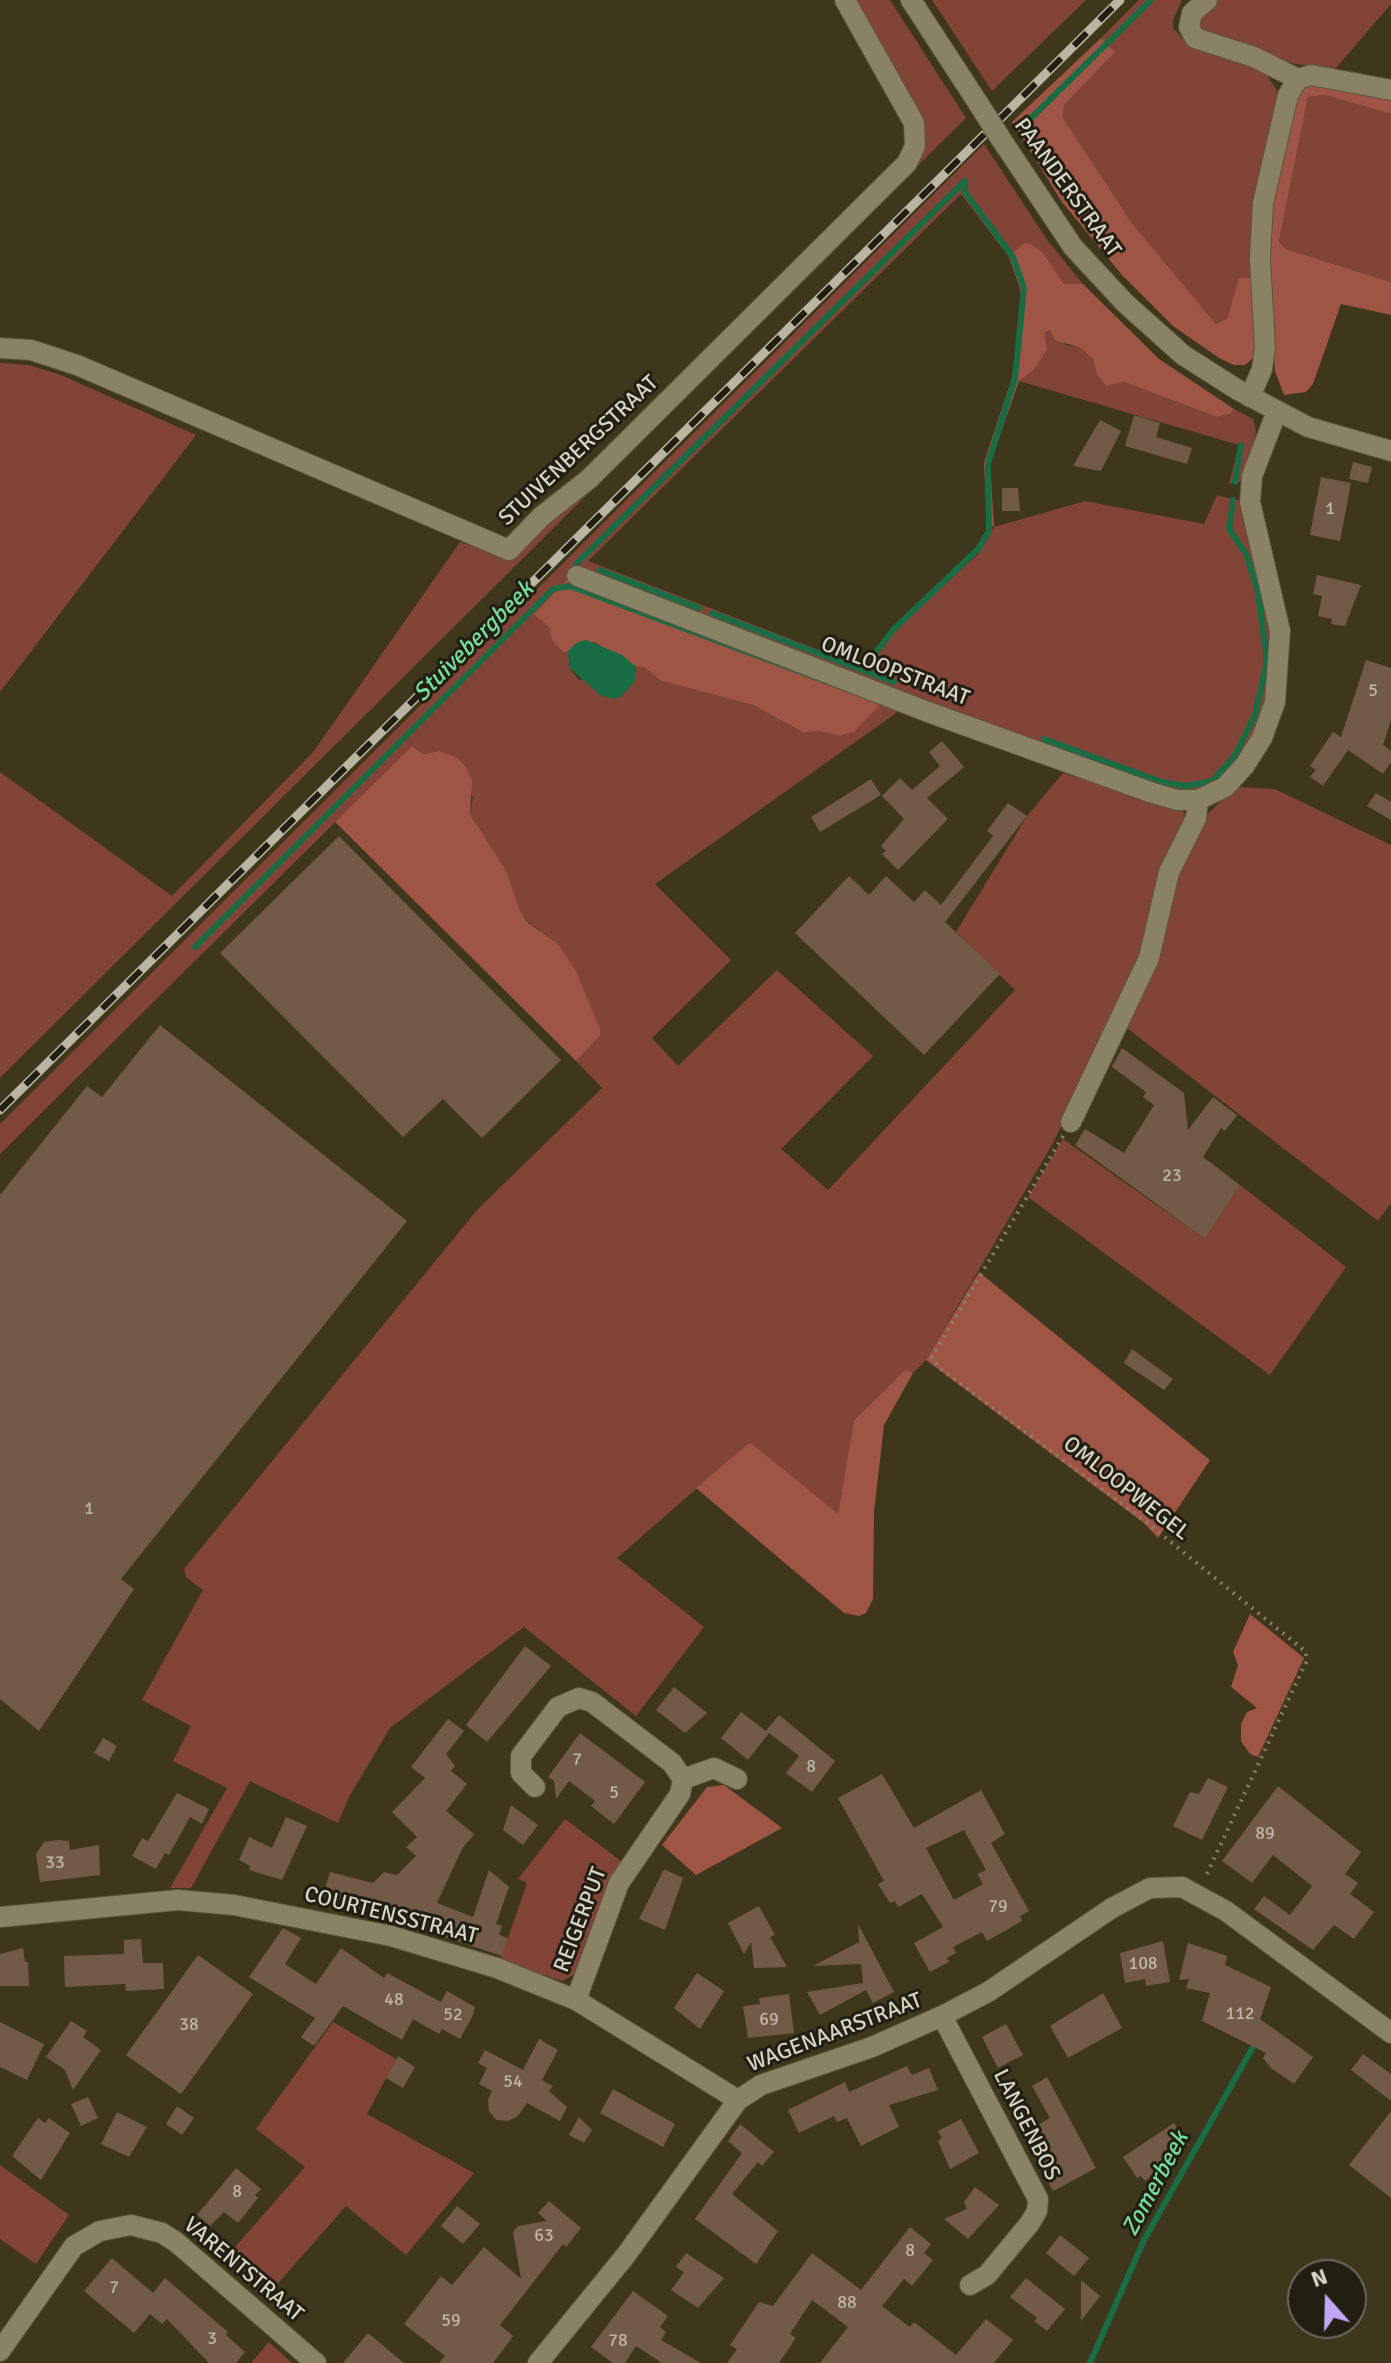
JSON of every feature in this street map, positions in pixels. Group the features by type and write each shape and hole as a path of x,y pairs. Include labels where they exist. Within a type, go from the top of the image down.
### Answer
{"street":[{"name":"STUIVENBERGSTRAAT","path":"0,348 31,350 77,365 509,550 542,516 589,479 907,163 915,146 914,123 845,0"},
{"name":"PAANDERSTRAAT","path":"911,0 1073,247 1125,303 1183,355 1250,397 1323,432 1391,451"},
{"path":"1207,0 1192,13 1189,27 1195,38 1254,57 1298,79"},
{"path":"1250,397 1262,369 1265,347 1260,259 1263,203 1288,95 1298,79 1311,75 1391,90"},
{"path":"1071,1122 1143,972 1157,930 1169,872 1196,818 1198,800 1225,787 1245,765 1262,738 1275,702 1280,631 1250,502 1252,476 1277,411"},
{"name":"OMLOOPSTRAAT","path":"577,576 1135,787 1177,800 1198,800"},
{"path":"535,1787 521,1773 521,1756 558,1707 579,1698 592,1702 672,1763 683,1779 714,1768 737,1779"},
{"name":"REIGERPUT","path":"576,2000 619,1883 680,1794 683,1779"},
{"name":"WAGENAARSTRAAT","path":"538,2363 626,2255 738,2100 761,2085 872,2047 942,2016 988,1992 1136,1893 1166,1885 1197,1895 1226,1911 1391,2033"},
{"name":"COURTENSSTRAAT","path":"0,1917 149,1901 234,1905 391,1936 450,1953 576,2000 738,2100"},
{"name":"LANGENBOS","path":"942,2016 1038,2199 1037,2211 1030,2223 987,2275 970,2285"},
{"name":"VARENTSTRAAT","path":"0,2351 74,2246 100,2231 131,2225 162,2233 176,2242 316,2363"}],"path":[{"name":"OMLOOPWEGEL","path":"1071,1122 932,1357 938,1367 1145,1521 1306,1652 1306,1662 1197,1895"}],"shaded area":[{"path":"850,0 890,0 966,118 0,1078 0,772 172,896 314,751 460,542 511,558 919,156"},
{"path":"932,0 1086,0 992,91"},
{"path":"1139,0 1182,0 1173,20 1173,28 1182,38 1262,67 1280,96 1253,278 1239,279 1227,320 1216,324 1132,223 1063,118 1064,105 1114,52 1101,38"},
{"path":"1216,0 1391,0 1391,4 1336,68 1295,64 1206,37 1197,23"},
{"path":"1101,38 1115,52 1064,105 1063,118 1132,223 1216,324 1227,319 1239,278 1253,278 1256,342 1253,358 1245,365 1234,365 1219,358 1173,326 1122,275 1062,202 1012,122"},
{"path":"1316,82 1391,96 1391,114 1325,95 1308,97 1279,241 1286,249 1391,282 1391,315 1341,304 1313,384 1306,392 1284,395 1275,371 1268,244 1271,214 1294,96 1302,87"},
{"path":"1325,95 1391,114 1391,282 1286,249 1279,241 1308,97"},
{"path":"984,144 1048,241 1083,284 1064,284 1044,254 1015,253 1009,257 961,194 588,561 866,668 894,631 978,554 994,527 1085,501 1204,524 1217,495 1241,501 1271,625 1270,687 1255,732 1224,778 1192,793 1137,780 580,568 534,614 551,628 564,653 568,652 570,668 579,680 636,672 635,666 645,668 661,681 753,705 804,733 818,731 842,736 854,732 883,702 902,709 655,884 731,960 652,1038 678,1066 777,970 873,1056 781,1149 828,1190 1015,990 956,932 1027,816 1063,773 1181,808 1187,818 1147,951 1053,1143 926,1360 913,1373 906,1369 854,1420 838,1515 750,1442 617,1558 704,1627 636,1716 524,1627 390,1728 349,1797 338,1823 250,1781 191,1888 170,1888 227,1788 173,1761 191,1726 142,1700 203,1590 186,1577 184,1569 477,1210 602,1088 576,1061 600,1036 600,1029 557,943 527,921 520,910 506,870 470,814 473,797 439,751 423,754 412,746 0,1154 0,1124"},
{"path":"1024,243 1031,244 1044,254 1064,284 1083,284 1159,359 1234,409 1230,414 1217,417 1124,382 1106,386 1097,375 1093,359 1081,348 1055,340 1050,330 1044,333 1047,349 1034,370 1019,381 990,464 994,527 987,522 984,463 1012,378 1022,310 1020,288 1009,257"},
{"path":"1050,330 1066,345 1081,348 1093,359 1097,375 1106,386 1124,382 1217,417 1230,414 1234,409 1253,419 1256,431 1254,447 1243,481 1229,484 1239,445 1019,381 1034,370 1044,333"},
{"path":"0,363 29,365 61,375 196,435 0,692"},
{"path":"567,580 883,702 854,732 841,736 818,731 804,733 753,705 661,681 645,668 635,666 594,642 564,653 552,640 550,628 534,614"},
{"path":"586,640 622,655 635,666 635,681 622,696 614,699 600,695 570,668 568,652 576,643"},
{"path":"412,746 423,754 439,751 458,758 467,769 472,781 470,814 506,870 520,910 527,922 557,943 575,969 600,1029 600,1036 576,1061 335,822"},
{"path":"1236,787 1275,789 1391,845 1391,1203 1378,1221 1123,1025 1172,874 1197,824"},
{"path":"1063,1139 1205,1239 1240,1185 1346,1267 1270,1375 1028,1197"},
{"path":"979,1272 1210,1460 1158,1538 1144,1523 926,1360"},
{"path":"906,1369 913,1373 884,1425 874,1512 873,1599 866,1613 859,1616 844,1613 696,1488 750,1442 838,1514 854,1420"},
{"path":"1250,1614 1304,1658 1258,1757 1250,1754 1241,1741 1241,1724 1247,1712 1257,1708 1231,1687 1238,1665 1233,1652"},
{"path":"724,1785 782,1828 696,1875 662,1845 707,1787"},
{"path":"565,1819 621,1861 575,1974 562,1981 500,1961 527,1883 518,1879"},
{"path":"333,2022 396,2059 367,2114 474,2173 406,2255 346,2206 265,2298 222,2262 305,2167 256,2129"},
{"path":"0,2165 69,2215 36,2264 0,2239"},
{"path":"269,2342 292,2363 251,2363"}],"building":[{"path":"1134,415 1160,423 1156,437 1192,448 1187,464 1125,446"},
{"path":"1100,420 1121,431 1101,471 1073,466"},
{"path":"1353,462 1372,467 1368,483 1349,479"},
{"path":"1321,477 1351,483 1340,541 1310,535"},
{"path":"1002,488 1018,488 1020,511 1002,511"},
{"path":"1317,575 1361,585 1345,626 1331,624 1332,619 1318,616 1322,596 1313,594"},
{"path":"1366,660 1391,668 1391,720 1383,745 1391,751 1391,762 1383,774 1348,750 1323,786 1310,777 1316,770 1310,766 1333,732 1341,737"},
{"path":"942,741 964,767 927,798 948,819 898,870 882,854 886,851 881,846 904,819 882,796 900,778 912,790 940,766 929,752"},
{"path":"871,779 881,795 820,832 811,817"},
{"path":"1376,793 1391,802 1391,820 1367,806"},
{"path":"1008,803 1027,816 945,922 1000,974 924,1055 795,933 849,876 869,895 886,876 914,902 925,890 941,905 993,836 987,831"},
{"path":"339,836 561,1060 482,1138 443,1099 403,1137 220,953"},
{"path":"160,1025 407,1221 121,1579 134,1589 39,1731 0,1699 0,1195 87,1086 102,1097"},
{"path":"1122,1048 1184,1093 1188,1130 1213,1097 1237,1115 1225,1131 1221,1128 1203,1157 1240,1185 1205,1239 1075,1145 1085,1129 1124,1153 1154,1105 1143,1097 1146,1092 1112,1067"},
{"path":"1132,1349 1173,1379 1164,1390 1124,1363"},
{"path":"525,1646 551,1666 487,1742 466,1725"},
{"path":"674,1687 707,1713 685,1733 656,1710"},
{"path":"741,1712 766,1731 779,1715 835,1761 812,1792 786,1773 799,1756 769,1733 748,1760 721,1738"},
{"path":"448,1719 464,1731 446,1754 455,1766 451,1771 467,1784 446,1811 474,1834 462,1849 437,1903 473,1917 489,1870 509,1887 496,1924 502,1926 499,1935 508,1938 502,1956 323,1896 330,1872 373,1883 384,1872 397,1875 416,1856 406,1847 417,1837 392,1812 425,1778 411,1767"},
{"path":"580,1733 645,1782 614,1824 591,1806 595,1801 569,1781 556,1799 554,1781 548,1777"},
{"path":"103,1738 117,1746 109,1761 94,1753"},
{"path":"882,1774 914,1828 981,1790 1005,1834 991,1843 1029,1911 1020,1916 1022,1921 987,1941 982,1932 953,1947 956,1953 947,1958 949,1962 930,1972 914,1943 943,1927 922,1894 898,1907 895,1901 890,1903 878,1884 884,1881 838,1798","holes":["964,1830 986,1870 977,1874 983,1884 954,1900 926,1848"]},
{"path":"1208,1778 1228,1787 1202,1840 1173,1826 1190,1792 1199,1794"},
{"path":"1278,1786 1361,1852 1345,1874 1358,1883 1350,1894 1374,1912 1354,1939 1334,1925 1313,1950 1254,1909 1264,1896 1290,1915 1312,1886 1273,1855 1252,1883 1222,1861"},
{"path":"177,1793 209,1809 202,1824 190,1817 169,1855 165,1853 156,1869 132,1856 142,1838 148,1841"},
{"path":"511,1805 538,1825 523,1845 503,1830"},
{"path":"286,1817 307,1826 282,1880 249,1870 250,1866 239,1860 249,1837 272,1848"},
{"path":"69,1841 70,1850 99,1845 100,1875 40,1882 36,1854 44,1842"},
{"path":"664,1869 683,1878 665,1930 639,1919"},
{"path":"759,1906 775,1935 770,1937 787,1967 754,1968 751,1942 744,1954 728,1923"},
{"path":"858,1924 894,1992 873,2003 866,1990 820,2015 807,1992 863,1983 861,1964 813,1966 859,1942"},
{"path":"283,1928 301,1938 285,1964 316,1984 341,1948 384,1978 387,1973 441,2002 447,1991 475,2007 473,2015 460,2039 442,2029 439,2034 413,2019 402,2040 343,2006 314,2046 301,2037 315,2018 249,1977"},
{"path":"141,1939 143,1963 163,1963 164,1989 126,1991 125,1984 65,1987 64,1956 124,1954 124,1940"},
{"path":"1163,1941 1170,1982 1146,1986 1145,1979 1125,1983 1120,1953"},
{"path":"1188,1943 1227,1956 1225,1965 1271,1987 1260,2019 1313,2057 1294,2084 1271,2068 1263,2058 1266,2053 1202,2021 1210,1993 1186,1988 1189,1979 1179,1980"},
{"path":"23,1948 25,1962 28,1962 29,1986 0,1986 0,1954"},
{"path":"198,1955 253,1994 181,2094 126,2055"},
{"path":"697,1973 724,1991 700,2029 674,2008"},
{"path":"1103,1993 1122,2028 1068,2058 1050,2026"},
{"path":"789,1994 794,2033 748,2038 743,2006 760,2004 759,1998"},
{"path":"71,2021 87,2031 83,2037 101,2050 73,2090 65,2070 46,2057"},
{"path":"0,2022 44,2044 27,2080 0,2067"},
{"path":"1006,2024 1023,2055 998,2068 982,2037"},
{"path":"539,2039 558,2050 542,2080 553,2086 549,2091 567,2107 560,2121 527,2103 518,2116 508,2121 496,2120 489,2111 488,2100 492,2091 479,2084 487,2068 478,2063 485,2050 523,2070"},
{"path":"1363,2054 1391,2074 1391,2101 1351,2070"},
{"path":"398,2056 415,2067 403,2088 386,2078"},
{"path":"907,2066 912,2075 929,2068 938,2090 889,2105 899,2127 861,2146 847,2118 837,2122 834,2116 799,2133 788,2110 845,2082 849,2092"},
{"path":"1047,2077 1096,2168 1053,2191 1022,2134 1050,2118 1032,2086"},
{"path":"613,2089 675,2124 663,2147 600,2113"},
{"path":"88,2097 98,2118 81,2126 71,2104"},
{"path":"177,2106 194,2118 182,2135 166,2124"},
{"path":"1391,2111 1391,2198 1349,2165"},
{"path":"117,2112 147,2127 129,2157 101,2144"},
{"path":"579,2117 592,2130 584,2143 569,2135"},
{"path":"38,2118 45,2123 49,2118 70,2133 41,2180 12,2156"},
{"path":"961,2119 979,2153 950,2169 938,2141 942,2138 938,2131"},
{"path":"1174,2123 1189,2145 1179,2151 1182,2155 1145,2181 1141,2176 1137,2178 1123,2157"},
{"path":"740,2124 774,2152 762,2166 758,2162 732,2194 778,2231 756,2264 695,2219 742,2153 728,2141"},
{"path":"236,2168 261,2189 255,2195 258,2198 238,2223 224,2212 210,2226 197,2215"},
{"path":"975,2187 999,2205 968,2239 944,2219 967,2209 964,2202"},
{"path":"549,2201 581,2228 566,2247 563,2244 500,2325 513,2336 493,2363 439,2363 445,2356 404,2324 441,2276 452,2285 484,2247 521,2279 513,2232 518,2226 547,2221 538,2213"},
{"path":"457,2206 480,2224 463,2244 441,2226"},
{"path":"910,2227 931,2244 924,2253 933,2260 912,2286 904,2279 882,2306 910,2327 914,2322 956,2355 986,2319 1013,2340 994,2363 820,2363 848,2327 812,2300 790,2334 796,2338 779,2363 727,2363 737,2349 730,2345 759,2302 773,2306 812,2253 861,2290"},
{"path":"1060,2235 1089,2258 1074,2276 1046,2253"},
{"path":"686,2253 724,2278 698,2308 671,2290 684,2272 676,2267"},
{"path":"112,2258 153,2293 165,2278 228,2332 226,2335 245,2352 236,2363 209,2363 167,2319 162,2324 150,2314 134,2333 84,2291"},
{"path":"1026,2278 1065,2309 1047,2331 1034,2321 1037,2318 1010,2297"},
{"path":"1081,2280 1100,2296 1081,2321"},
{"path":"633,2291 668,2316 660,2327 666,2332 661,2340 701,2363 662,2363 636,2346 625,2363 613,2363 591,2347"},
{"path":"368,2333 404,2363 343,2363"}],"waterway":[{"name":"Stuivebergbeek","path":"1022,127 1151,0"},
{"path":"576,564 965,181"},
{"name":"Stuivebergbeek","path":"877,651 893,630 979,548 989,531 988,464 1015,378 1024,288 1013,257 965,192 965,181"},
{"path":"1235,482 1241,445"},
{"path":"1044,739 1162,782 1187,786 1212,781 1234,757 1255,715 1267,661 1258,591 1246,554 1229,529 1233,500"},
{"path":"600,570 699,608"},
{"name":"Stuivebergbeek","path":"195,947 553,589 570,586 852,691"},
{"path":"712,613 894,682"},
{"name":"Zomerbeek","path":"1090,2363 1144,2240 1257,2040"}],"railway":[{"path":"0,1110 1120,0"}]}
